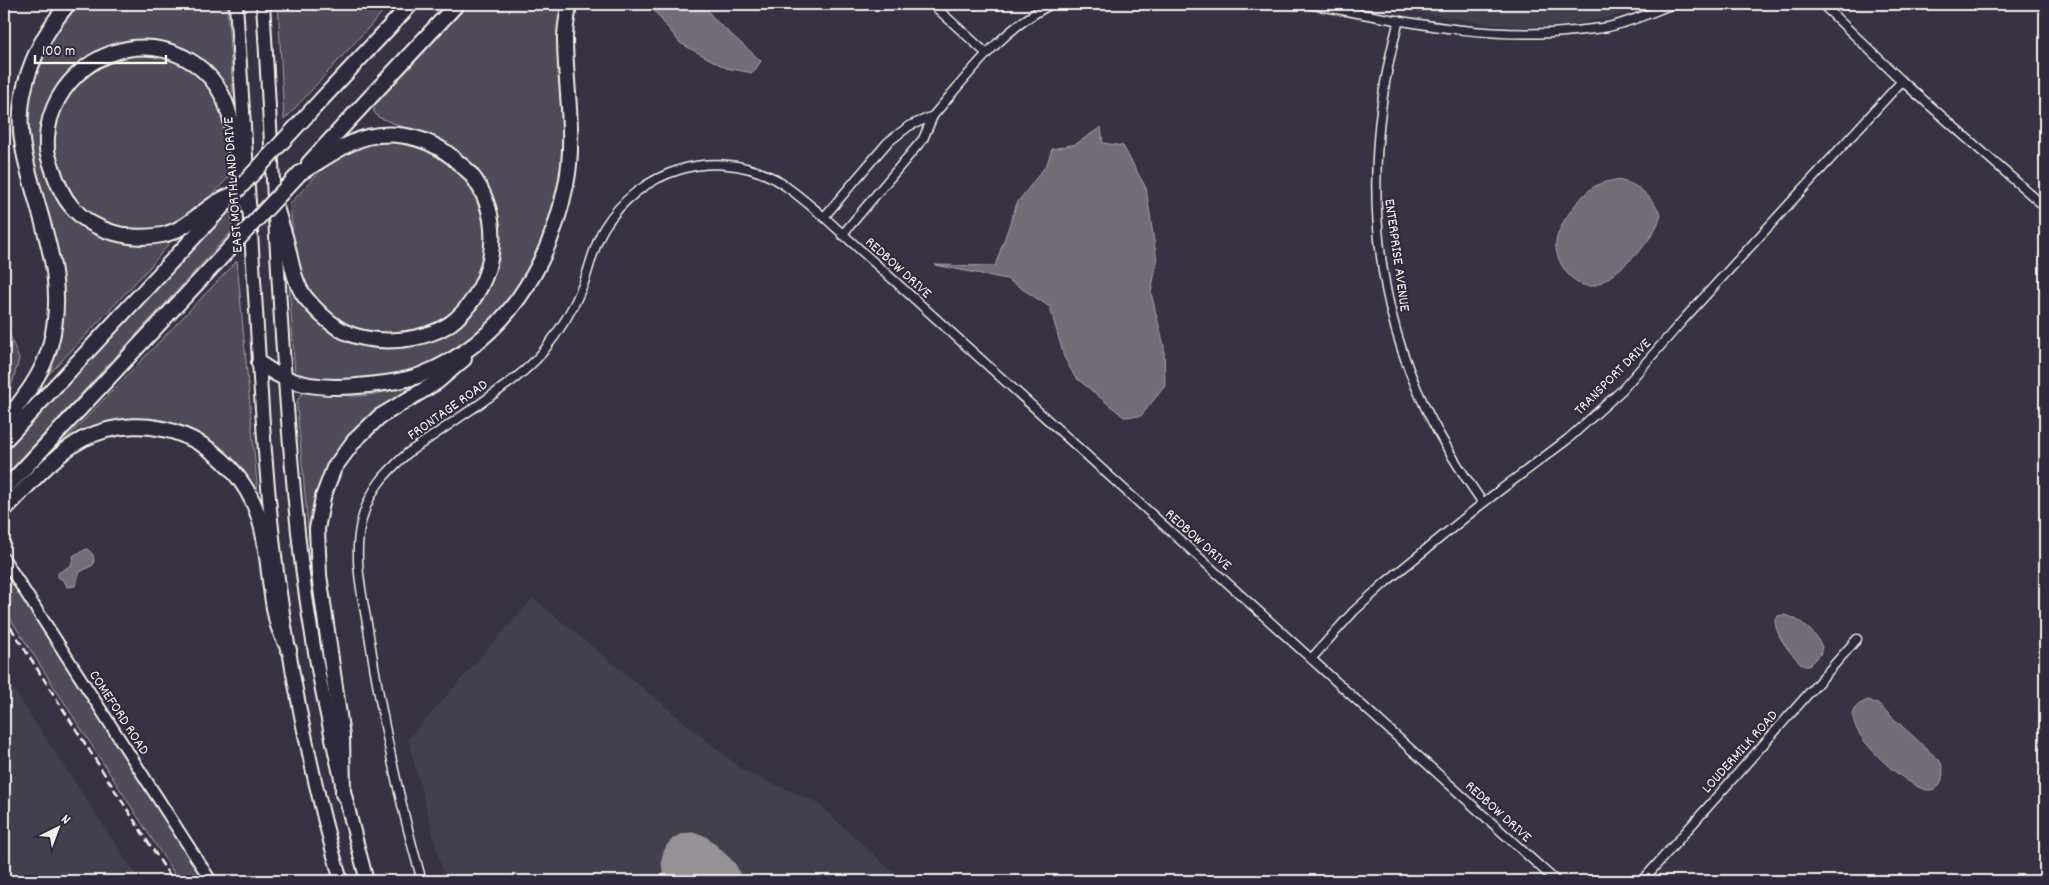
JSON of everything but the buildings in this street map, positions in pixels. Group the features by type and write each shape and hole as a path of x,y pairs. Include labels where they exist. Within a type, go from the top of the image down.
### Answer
{"highway":[{"path":"4,423 33,386 50,347 57,310 55,268 23,146 21,115 26,83 35,53 56,18 68,4"},
{"name":"EAST MORTHLAND DRIVE","path":"236,4 270,506 289,650 307,749 341,881"},
{"path":"263,4 285,378 298,534 316,661 343,794 367,881"},
{"path":"390,27 406,4"},
{"path":"4,441 411,4"},
{"path":"4,510 9,495 201,279 300,173 325,152 457,4"},
{"path":"343,794 342,736 319,575 317,529 323,497 334,468 354,441 379,417 437,382 470,354 517,302 538,268 553,234 566,184 570,138 565,36 569,4"},
{"path":"234,194 214,204 185,226 163,235 129,237 98,227 72,207 55,179 47,149 50,118 62,90 82,68 111,52 140,47 164,49 191,60 211,78 227,106 231,117 238,166 249,209"},
{"path":"276,207 292,269 304,296 339,329 362,338 392,341 416,338 438,331 456,319 476,295 489,268 494,235 486,200 469,172 440,147 410,137 379,134 325,152"},
{"path":"259,363 285,378 301,383 344,388 399,381 423,374 461,354 498,324"},
{"path":"9,495 62,454 83,440 104,431 134,426 166,430 194,439 225,463 237,476 253,503 262,535 277,623 289,650"}],"street":[{"path":"932,4 986,53"},
{"path":"842,235 923,139 933,116 986,53 1040,10 1052,4"},
{"path":"1309,4 1399,20 1487,32 1536,34 1607,27 1655,7 1673,4"},
{"path":"1822,4 1902,81 2045,207"},
{"name":"ENTERPRISE AVENUE","path":"1399,20 1389,58 1376,153 1376,192 1380,252 1386,289 1402,346 1425,408 1444,444 1483,503"},
{"name":"TRANSPORT DRIVE","path":"1311,659 1354,611 1386,582 1483,503 1568,439 1622,390 1684,319 1902,81"},
{"path":"824,217 887,143 909,126 933,116"},
{"name":"FRONTAGE ROAD","path":"422,881 393,766 359,575 358,546 361,524 375,486 409,452 501,389 523,372 541,354 573,308 603,230 616,210 652,181 676,170 701,165 736,167 773,178 824,217"},
{"name":"REDBOW DRIVE","path":"824,217 1556,881"},
{"name":"COMEFORD ROAD","path":"4,559 211,881"},
{"name":"LOUDERMILK ROAD","path":"1642,881 1857,639"}],"shaded area":[{"path":"75,4 227,4 233,93 230,94 183,50 165,42 145,39 114,44 97,51 82,61 56,88 47,104 41,121 39,146 47,178 66,211 73,218 80,221 174,237 150,267 38,386 56,331 62,288 54,243 30,163 25,127 26,108 30,89 43,52 52,35"},
{"path":"278,4 390,4 284,120"},
{"path":"469,4 561,4 558,45 562,151 557,187 547,223 533,258 515,290 492,318 465,343 434,362 377,381 358,382 314,378 295,374 289,282 303,303 373,345 397,347 417,345 441,334 480,299 492,277 497,252 467,161 446,144 378,117 374,112 374,106"},
{"path":"649,4 703,4 714,19 761,61 753,73 726,68 680,43"},
{"path":"1363,4 1648,4 1612,17 1567,25 1521,27 1483,23"},
{"path":"146,54 175,61 200,77 217,99 227,126 229,177 189,216 165,226 147,229 129,228 112,224 95,217 81,206 69,193 60,177 55,159 54,140 56,122 62,105 71,90 83,76 98,65 116,58"},
{"path":"1101,127 1103,143 1123,146 1146,188 1157,261 1151,293 1164,346 1165,386 1141,416 1124,417 1075,377 1064,357 1050,307 1007,279 935,265 995,266 1017,203 1047,164 1052,149 1076,144"},
{"path":"396,142 431,153 456,169 473,193 480,209 484,226 484,244 482,261 477,277 469,293 458,306 442,318 424,327 405,332 386,333 367,331 348,324 332,314 309,291 298,266 290,204 323,169 343,154 365,145"},
{"path":"1617,180 1632,184 1643,191 1661,214 1659,221 1648,241 1627,263 1602,282 1592,286 1584,285 1569,275 1559,260 1556,248 1558,233 1568,215 1586,193 1598,185"},
{"path":"231,208 232,231 4,477 4,452"},
{"path":"237,261 259,506 186,431 88,430 61,444"},
{"path":"4,320 19,359 11,387 4,396"},
{"path":"429,378 376,413 342,445 324,477 309,539 297,405 300,395 314,390 352,396 376,394"},
{"path":"87,549 93,556 93,565 80,572 75,586 67,587 65,582 58,577 58,573 71,565 74,555"},
{"path":"4,571 205,881 179,881 4,609"},
{"path":"533,598 744,771 816,802 903,881 445,881 408,739"},
{"path":"1778,616 1789,616 1806,626 1816,636 1822,647 1820,655 1809,666 1804,666 1799,662 1781,639 1775,620"},
{"path":"4,675 140,881 4,881"},
{"path":"1869,700 1879,705 1940,761 1943,772 1938,786 1929,790 1915,785 1890,767 1868,745 1857,730 1852,714 1859,705"}],"taxiway":[{"path":"673,881 691,862"}],"runway":[{"path":"691,862 711,881"}],"railway":[{"path":"4,617 173,881"}]}
